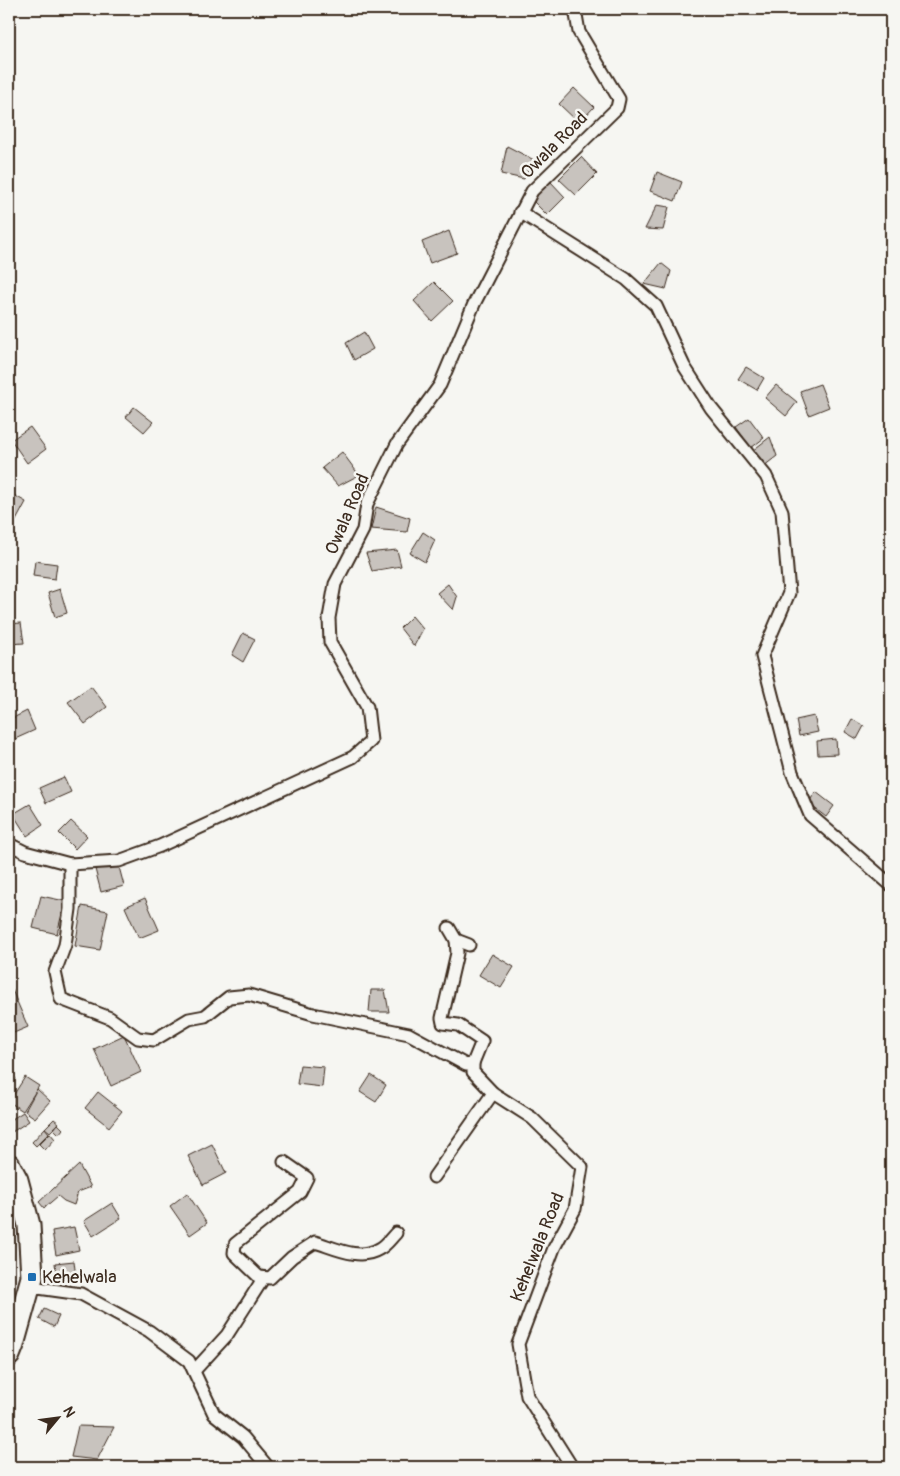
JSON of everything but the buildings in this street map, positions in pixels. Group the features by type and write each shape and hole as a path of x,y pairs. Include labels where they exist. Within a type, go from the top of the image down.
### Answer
{"highway":[{"path":"9,1165 17,1180 29,1225 32,1277 14,1345 9,1355"}],"street":[{"name":"Owala Road","path":"9,844 25,852 70,864 119,861 160,846 353,757 370,741 367,707 330,642 329,618 335,584 363,530 367,504 398,444 440,385 474,304 532,191 616,108 619,99 578,32 575,9"},
{"path":"520,212 626,279 656,306 684,366 706,400 766,476 782,511 788,593 762,656 792,772 810,815 891,886"},
{"path":"70,864 70,908 65,945 55,972 61,1000 110,1018 138,1038 154,1040 189,1019 205,1016 229,996 250,995 313,1014 409,1034 466,1065 473,1062 482,1041 458,1025 443,1023 442,1018 457,953 456,940 450,928"},
{"path":"456,940 469,945"},
{"name":"Kehelwala Road","path":"473,1062 473,1072 493,1093 532,1118 582,1167 575,1209 554,1248 518,1344 527,1396 572,1467"},
{"path":"434,1177 493,1093"},
{"path":"284,1162 307,1178 300,1192 235,1244 234,1253 259,1277 270,1278 292,1257 315,1242 356,1254 368,1255 381,1249 396,1233"},
{"path":"194,1371 227,1335 260,1282 259,1277"},
{"path":"30,1287 81,1294 149,1331 190,1361 214,1414 243,1437 268,1467"}],"place":[{"name":"Kehelwala","path":"32,1277"}]}
